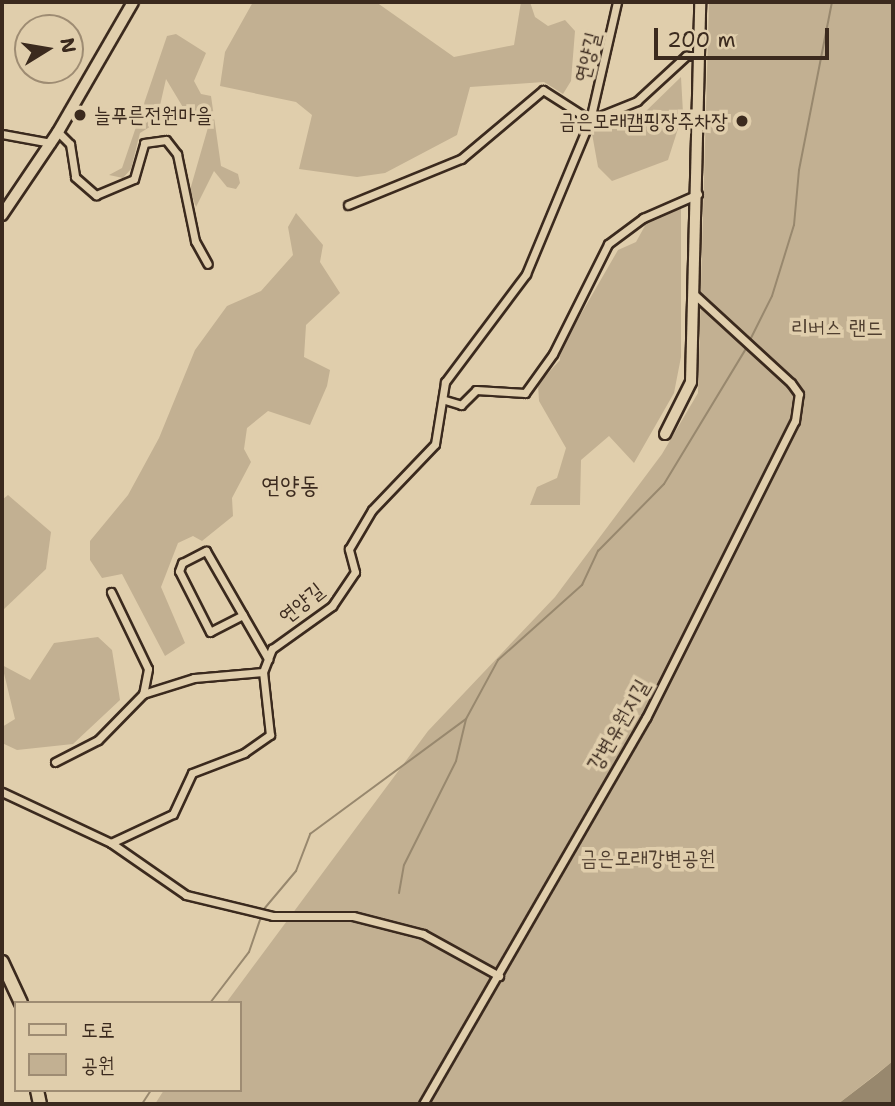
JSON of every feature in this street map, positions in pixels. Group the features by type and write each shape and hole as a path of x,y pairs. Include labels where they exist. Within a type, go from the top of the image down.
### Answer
{"highway":[{"path":"2,962 19,1001"},
{"path":"2,978 14,1008"}],"street":[{"path":"2,215 58,132 133,2"},
{"name":"연양길","path":"111,843 173,814 192,773 244,753 270,735 263,672 272,649 332,606 355,572 349,549 397,480 435,444 446,400 445,382 526,274 590,120 617,2"},
{"path":"665,434 691,382 699,193 700,2"},
{"path":"590,120 637,101 686,56 699,56"},
{"name":"연양길","path":"348,205 461,159 543,90 590,120"},
{"path":"58,132 70,144 75,177 96,195 134,179 144,143 166,140 177,154 195,242 208,264"},
{"path":"2,134 51,143"},
{"path":"446,400 461,405 476,390 525,393 553,354 608,244 643,218 699,193"},
{"name":"강변유원지길","path":"423,1104 646,718 795,421 799,394 769,358 695,295"},
{"path":"243,615 210,632 179,571 182,563 206,551 243,615 268,659"},
{"path":"111,592 148,669 144,694"},
{"path":"55,762 98,740 144,694 194,678 263,672"},
{"path":"2,792 111,843 186,895 266,913 353,916 423,934 499,976"}],"green space":[{"path":"253,2 376,2 454,57 514,45 521,2 530,2 535,17 548,26 565,20 575,31 571,81 563,94 544,82 470,87 457,135 385,173 357,177 299,169 312,115 296,102 220,86 225,52"},
{"name":"금은모래강변공원","path":"709,2 893,2 893,1061 838,1104 155,1104 163,1092 242,1092 242,1001 227,1001 428,731 555,597 662,454 698,393"},
{"path":"176,34 206,53 194,81 201,94 211,96 221,166 238,174 240,183 236,189 227,187 214,171 196,207 190,190 209,124 190,119 166,79 156,123 140,133 131,169 123,178 109,175 122,168 167,36"},
{"path":"681,77 683,113 668,160 612,181 598,167 591,128 643,114"},
{"path":"681,206 681,357 674,393 634,463 609,436 581,460 580,505 530,505 537,487 557,478 566,448 539,401 538,384 560,360 559,352 618,250 636,242 647,222"},
{"path":"296,213 323,245 320,262 340,293 306,325 304,357 330,370 327,386 310,425 268,411 247,428 244,449 251,462 232,498 233,516 202,541 193,536 178,543 161,587 185,643 165,656 122,574 102,578 90,560 90,541 128,495 159,438 195,350 227,306 261,291 293,255 288,227"},
{"path":"8,495 51,532 46,569 2,611 2,500"},
{"path":"98,637 112,650 120,700 73,744 17,750 2,743 2,727 15,719 2,665 30,680 54,643"}],"shaded area":[{"path":"893,1061 893,1104 838,1104 877,1074"}],"waterway":[{"path":"749,342 772,296 794,225 799,170 832,2"},
{"path":"399,893 404,865 456,761 466,719 498,660 582,585 598,551 664,484 747,347"},
{"path":"264,909 296,871 310,834 466,719"},
{"path":"212,1001 249,952 262,914"},
{"path":"142,1104 150,1092"}],"place":[{"name":"늘푸른전원마을","path":"80,115"},
{"name":"금은모래캠핑장주차장","path":"742,121"}],"district":[{"name":"연양동","path":"290,486"}],"park label":[{"name":"리버스 랜드","path":"837,327"}]}
